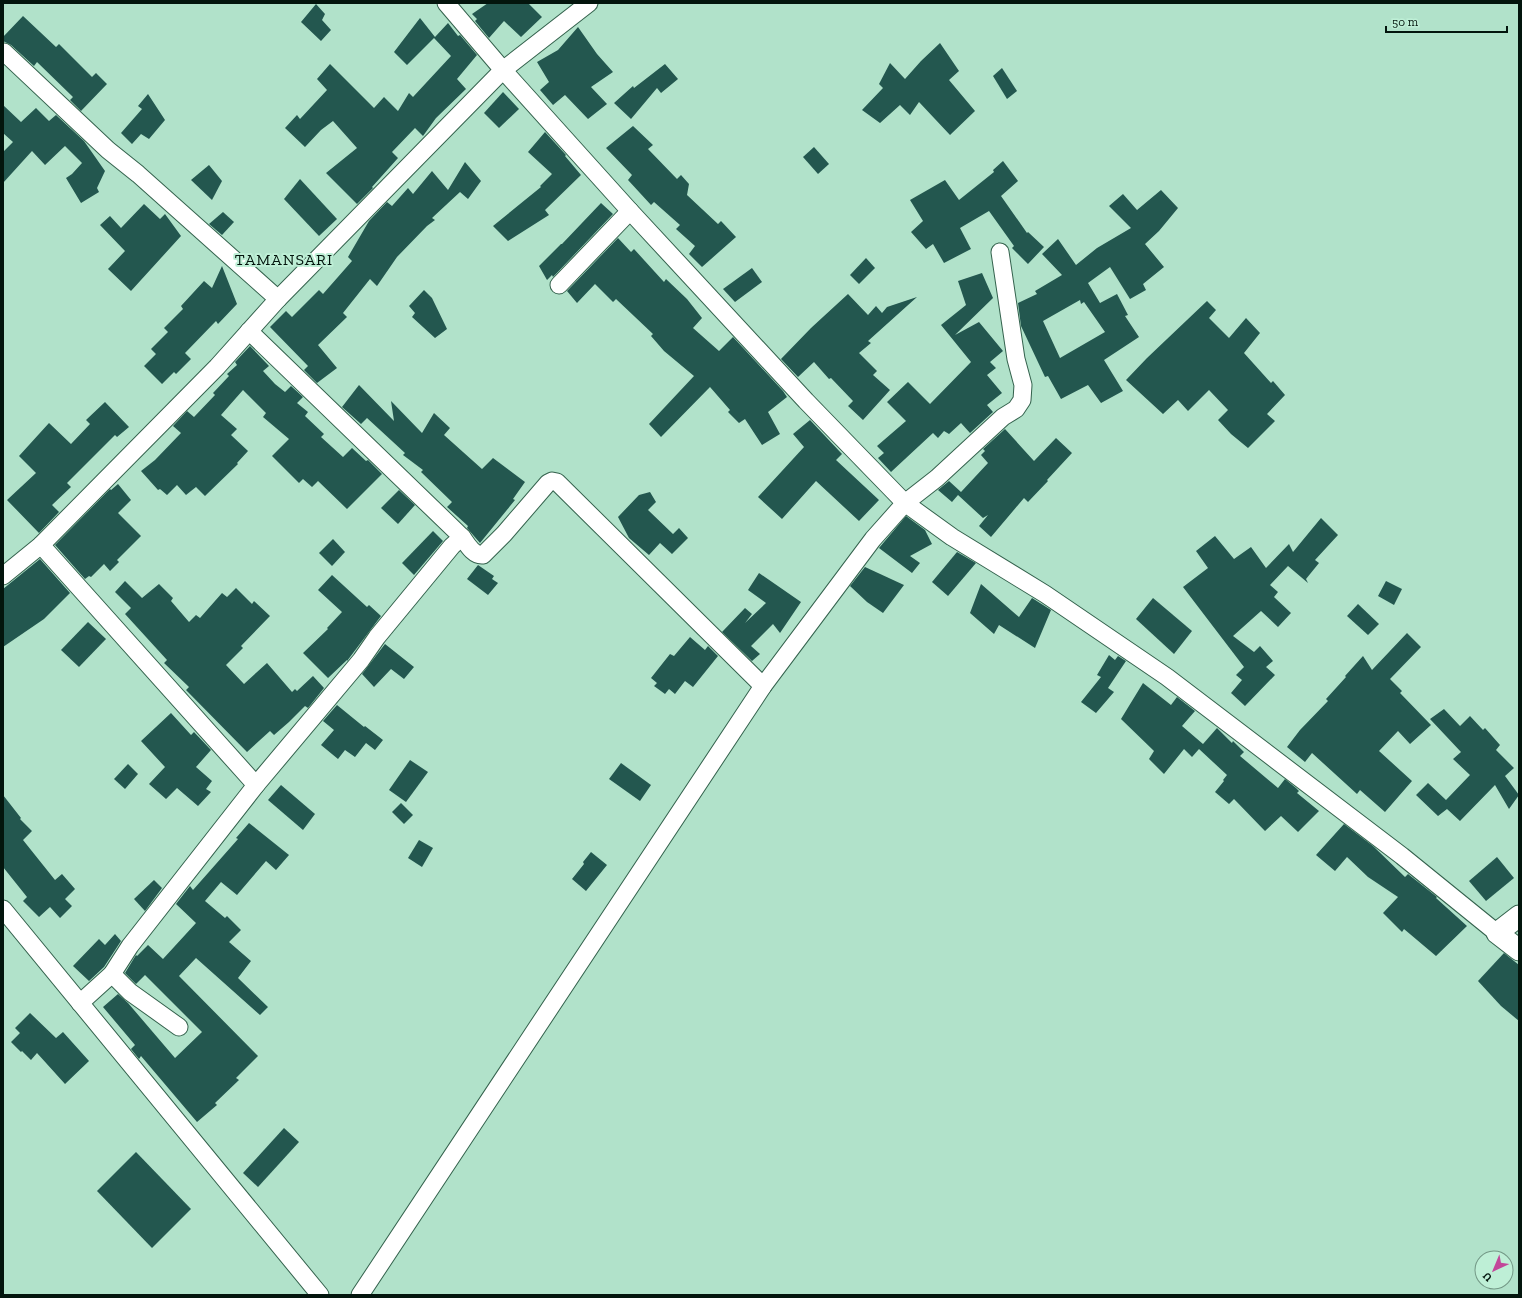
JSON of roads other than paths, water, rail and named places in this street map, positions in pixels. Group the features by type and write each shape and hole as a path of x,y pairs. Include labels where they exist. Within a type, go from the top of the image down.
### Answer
{"street":[{"path":"446,3 503,70 630,211 801,395 905,503 952,537 1046,594 1167,676 1402,856 1519,950"},
{"path":"3,576 41,545 216,367 278,299 503,70 589,3"},
{"path":"4,52 108,150 138,174 278,299"},
{"path":"559,285 630,211"},
{"path":"360,1295 763,686 873,539 905,503 937,478 1003,417 1016,409 1022,400 1023,385 1016,359 1000,252"},
{"path":"249,331 462,537 474,553 480,555 483,554 504,534 548,483 552,481 557,482 763,686"},
{"path":"80,1003 112,974 130,946 256,785 361,660 377,637 452,546 462,537"},
{"path":"41,545 256,785"},
{"path":"3,909 320,1295"},
{"path":"1497,933 1519,916"},
{"path":"112,974 130,992 179,1027"}],"district":[{"name":"TAMANSARI","path":"284,259"}]}
